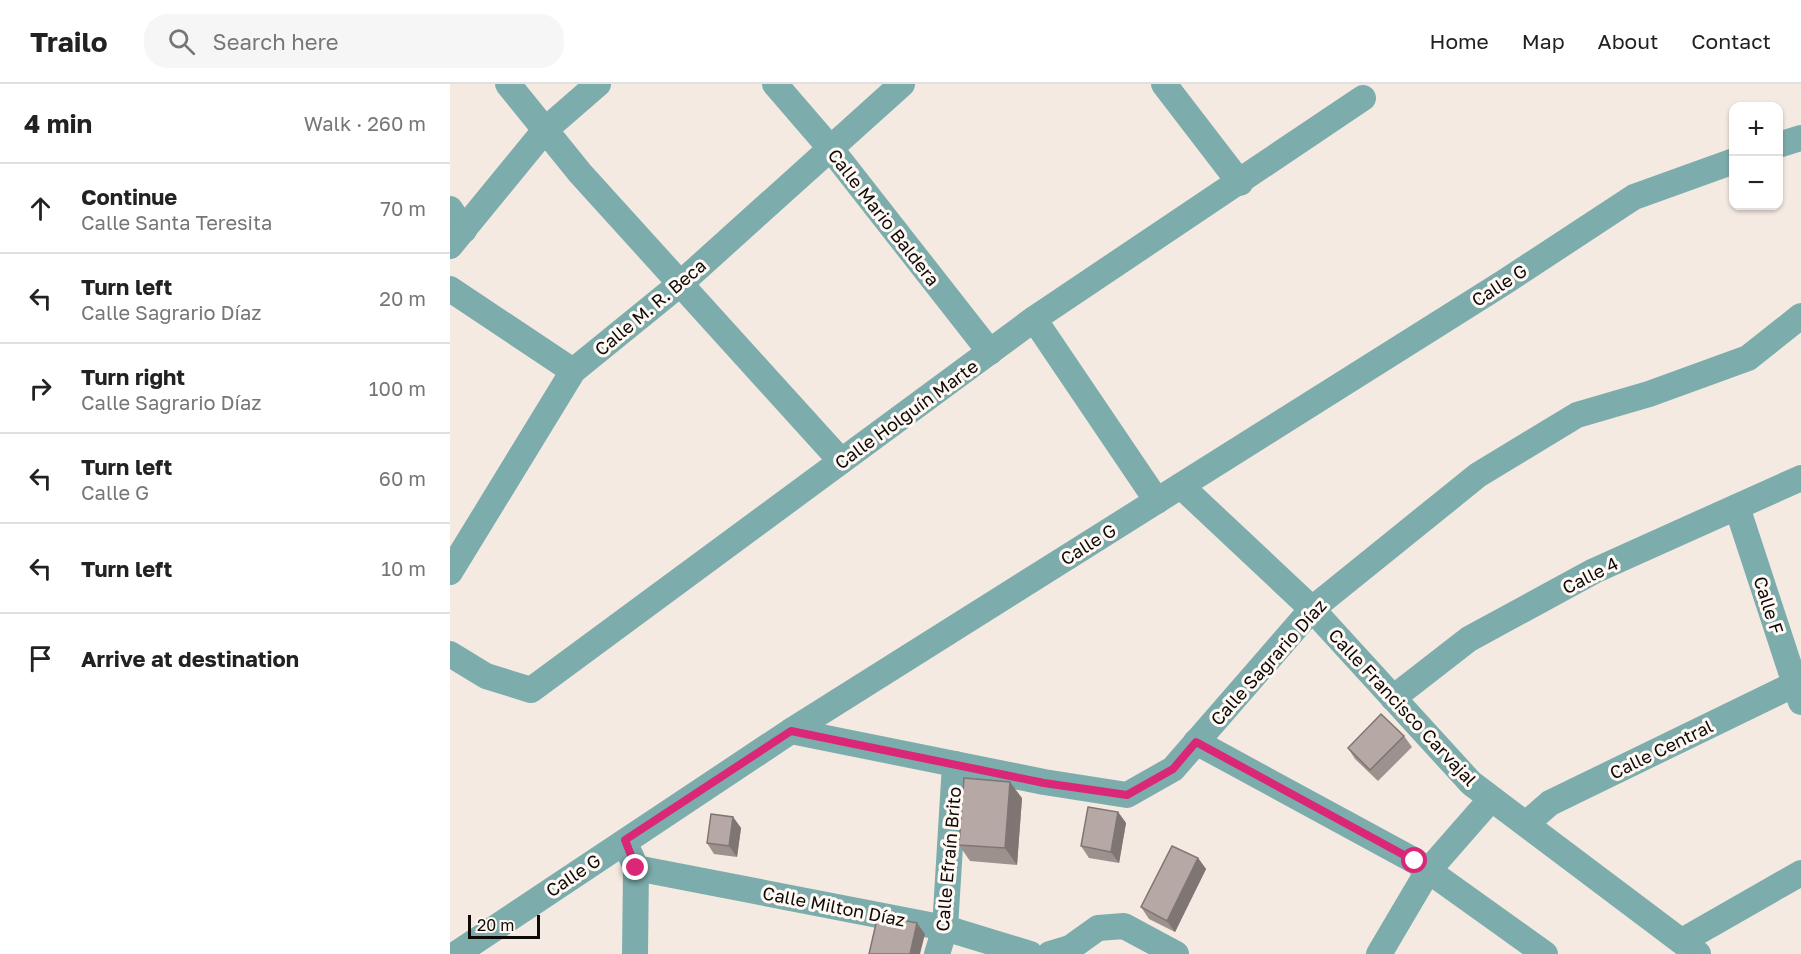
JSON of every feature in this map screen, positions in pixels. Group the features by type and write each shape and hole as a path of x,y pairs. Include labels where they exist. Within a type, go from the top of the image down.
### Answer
{"street":[{"path":"508,84 580,173 842,461"},
{"path":"457,238 545,130 598,84"},
{"name":"Calle Mario Baldera","path":"775,84 831,149 990,352"},
{"name":"Calle M. R. Beca","path":"450,572 573,371 680,284 902,84"},
{"path":"1169,86 1240,183"},
{"name":"Calle Holguín Marte","path":"450,654 486,676 531,690 1034,319 1240,183 1363,98"},
{"path":"1783,145 1801,138"},
{"name":"Calle G","path":"456,954 791,731 1634,197 1729,163"},
{"path":"450,209 457,238"},
{"path":"450,289 573,371"},
{"name":"Calle Sagrario Díaz","path":"791,731 1044,783 1127,795 1173,769 1312,609 1478,475 1577,415 1649,394 1748,358 1801,316"},
{"path":"1034,319 1157,501"},
{"name":"Calle 4","path":"1393,698 1469,639 1594,572 1801,478"},
{"name":"Calle Francisco Carvajal","path":"1181,486 1312,609 1471,783 1690,948"},
{"name":"Calle F","path":"1737,507 1799,689"},
{"name":"Calle Central","path":"1526,824 1551,803 1799,689"},
{"path":"1196,742 1428,871 1545,954"},
{"name":"Calle Efraín Brito","path":"937,954 945,928 956,764"},
{"path":"1379,954 1428,871 1491,799"},
{"path":"625,840 636,868 635,954"},
{"name":"Calle Milton Díaz","path":"636,868 945,928 1030,954"},
{"path":"1690,948 1801,873"},
{"path":"1050,954 1070,948 1098,928 1124,926 1176,954"}],"building":[{"path":"1381,714 1404,736 1370,770 1348,748"},
{"path":"964,778 1010,782 1005,848 959,845"},
{"path":"1088,807 1118,812 1111,852 1081,846"},
{"path":"711,814 733,817 729,846 707,843"},
{"path":"1172,846 1198,858 1167,921 1141,907"},
{"path":"878,915 917,923 910,954 869,954"}],"route":[{"path":"636,868 625,840 791,731 1044,783 1127,795 1173,769 1196,742 1415,861"}]}
